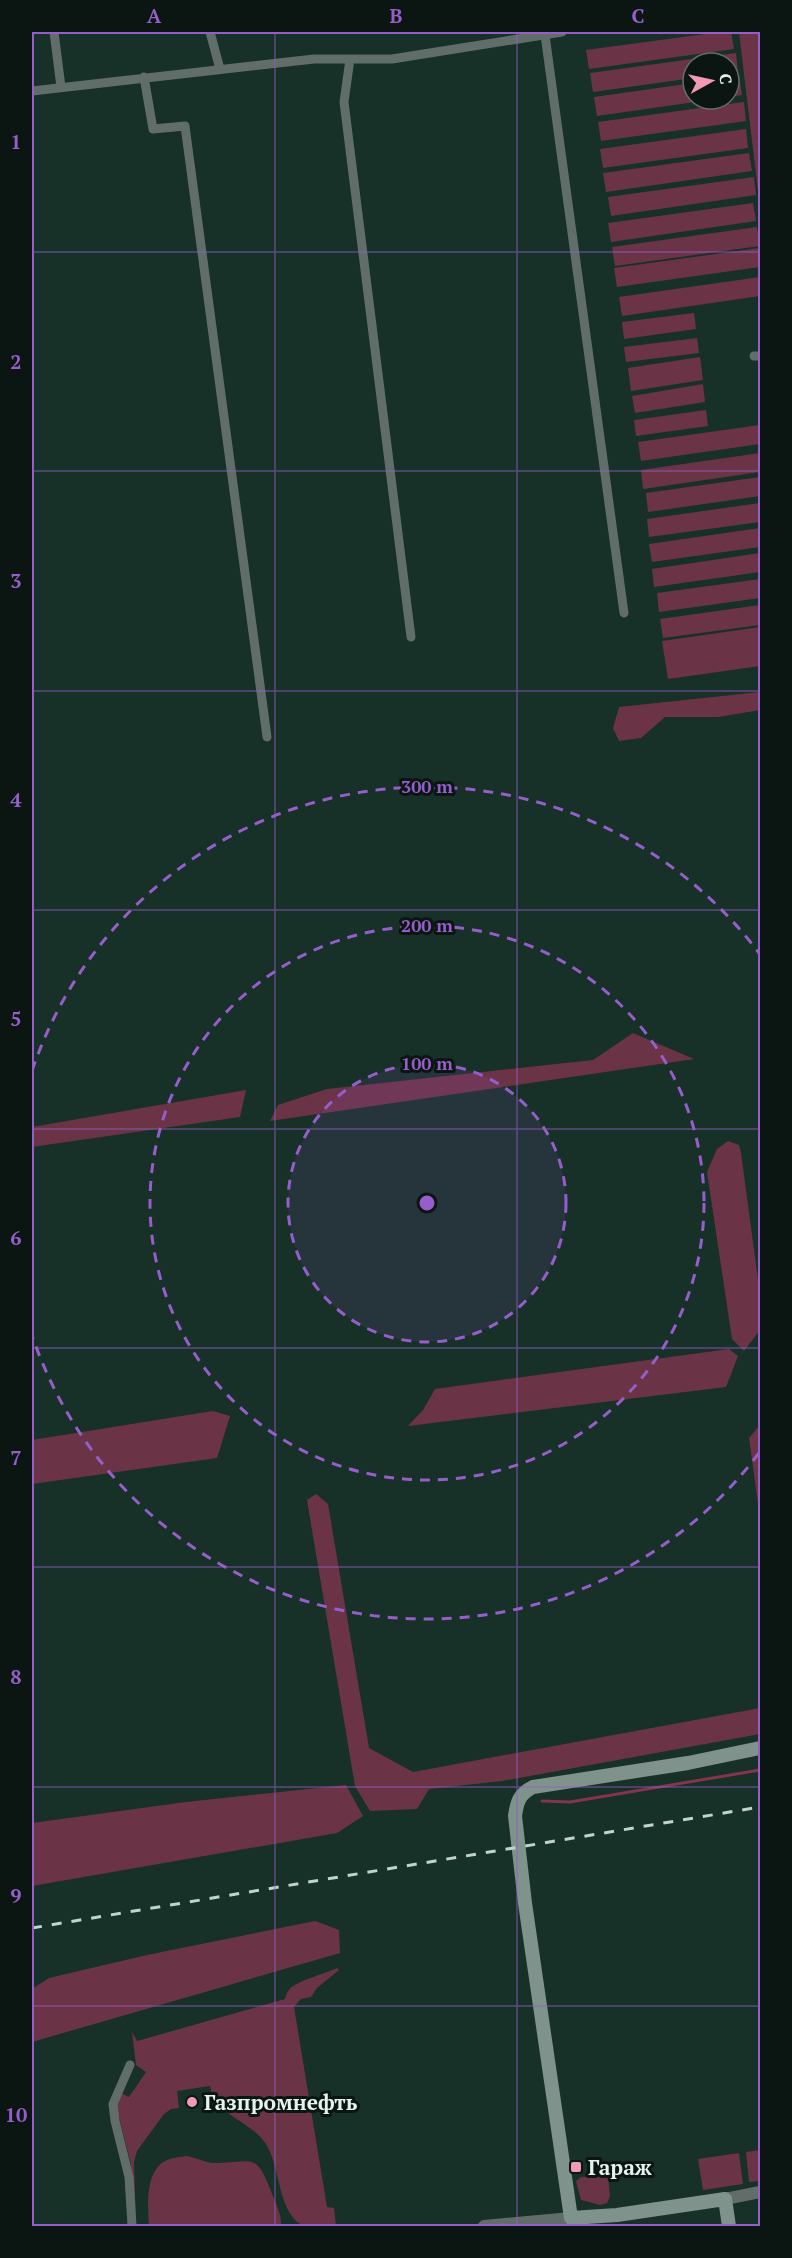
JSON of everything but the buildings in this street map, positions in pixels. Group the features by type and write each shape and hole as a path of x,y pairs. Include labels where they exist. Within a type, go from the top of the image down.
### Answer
{"main road":[{"path":"729,2226 725,2199 617,2215 571,2218 511,1809 524,1792 533,1787 688,1763 760,1748"}],"street":[{"path":"54,32 61,87"},
{"path":"210,32 220,69"},
{"path":"32,91 314,59 393,59 562,32"},
{"path":"545,35 624,613"},
{"path":"350,59 344,102 411,637"},
{"path":"144,77 153,129 185,126 267,737"},
{"path":"130,2065 113,2104 129,2177 132,2226"},
{"path":"725,2199 760,2192"},
{"path":"484,2226 571,2218"}],"shaded area":[{"path":"720,32 731,32 734,49 681,51 681,56 589,69 586,50"},
{"path":"739,32 760,32 760,208"},
{"path":"681,61 681,80 593,92 590,73"},
{"path":"681,85 681,104 597,116 594,97"},
{"path":"741,102 744,102 746,121 601,141 598,122 681,111 741,111"},
{"path":"746,129 748,148 603,168 600,149"},
{"path":"749,153 752,171 606,192 603,173"},
{"path":"754,177 756,195 611,216 608,197"},
{"path":"753,203 756,221 611,242 608,223"},
{"path":"757,227 760,246 615,266 612,247"},
{"path":"759,248 760,267 617,287 614,268"},
{"path":"760,277 760,296 622,316 619,297"},
{"path":"694,313 696,329 624,339 622,322"},
{"path":"697,338 699,353 626,362 624,347"},
{"path":"700,357 703,380 631,391 628,368"},
{"path":"703,384 705,402 635,413 632,396"},
{"path":"706,410 708,426 636,436 634,420"},
{"path":"760,425 760,444 641,461 638,442"},
{"path":"760,453 760,472 643,489 641,470"},
{"path":"760,477 760,496 648,512 646,493"},
{"path":"760,503 760,522 649,537 647,519"},
{"path":"760,528 760,547 652,562 649,544"},
{"path":"760,553 760,572 654,587 652,569"},
{"path":"760,579 760,598 659,612 657,593"},
{"path":"760,605 760,625 663,638 660,619"},
{"path":"760,627 760,666 668,679 662,641"},
{"path":"760,692 760,710 718,717 665,717 641,738 619,741 613,728 619,707"},
{"path":"633,1033 694,1059 270,1121 278,1105 327,1089 593,1060"},
{"path":"246,1090 240,1117 32,1147 32,1127"},
{"path":"728,1141 739,1145 741,1153 760,1294 760,1330 744,1351 732,1339 707,1172 717,1149"},
{"path":"729,1349 738,1356 726,1387 408,1426 423,1410 435,1389"},
{"path":"213,1411 230,1416 217,1458 32,1484 32,1440"},
{"path":"760,1425 760,1518 749,1438"},
{"path":"316,1494 328,1504 369,1748 413,1772 760,1708 760,1734 502,1781 429,1789 417,1809 370,1811 355,1786 307,1500"},
{"path":"346,1785 363,1816 337,1833 32,1886 32,1823 186,1802"},
{"path":"315,1921 339,1930 340,1953 32,2042 32,1989 49,1978 147,1955"},
{"path":"337,1968 339,1970 317,1988 311,1997 301,1999 294,2007 327,2207 334,2208 336,2226 310,2227 296,2221 285,2204 271,2153 266,2144 254,2131 218,2105 210,2086 177,2091 179,2108 171,2109 164,2114 137,2151 134,2162 136,2226 131,2164 116,2106 119,2092 129,2097 146,2072 136,2065 132,2032 137,2041 285,1999 288,1991 297,1984"},
{"path":"760,2150 760,2181 749,2182 746,2152"},
{"path":"739,2153 743,2184 703,2190 698,2159"},
{"path":"187,2156 210,2163 247,2161 257,2165 266,2179 276,2204 281,2226 149,2226 149,2192 153,2175 163,2162"},
{"path":"608,2176 610,2196 607,2203 600,2205 581,2200 576,2181 581,2177"}],"waterway":[{"path":"542,1801 570,1802 760,1770"}],"railway":[{"path":"32,1928 760,1807"}],"place":[{"name":"Газпромнефть","path":"192,2102"},
{"name":"Гараж","path":"576,2167"}]}
